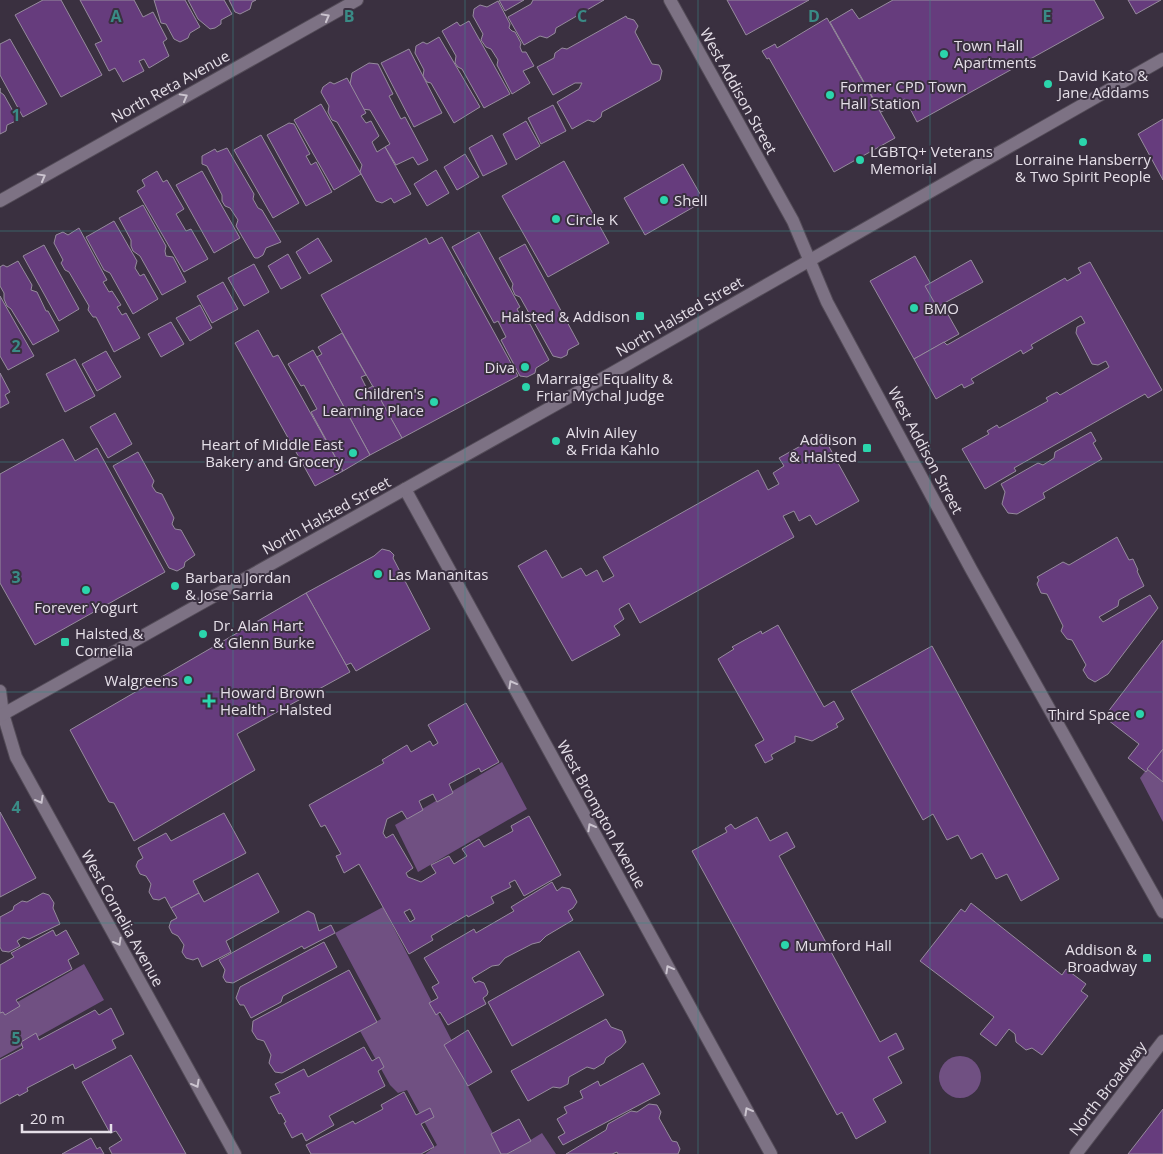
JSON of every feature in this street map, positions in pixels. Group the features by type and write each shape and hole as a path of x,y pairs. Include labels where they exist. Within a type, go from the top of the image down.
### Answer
{"street":[{"name":"North Reta Avenue","path":"0,201 357,0"},
{"name":"West Addison Street","path":"670,0 793,221 826,302 971,569 1163,912"},
{"name":"North Halsted Street","path":"2,715 1163,59"},
{"name":"West Brompton Avenue","path":"405,489 771,1154"},
{"name":"West Cornelia Avenue","path":"0,691 2,715 16,757 235,1154"},
{"name":"North Broadway","path":"1076,1154 1163,1041"}],"shaded area":[{"path":"502,762 527,809 418,872 395,825"},
{"path":"1147,769 1163,782 1163,822 1140,778"},
{"path":"383,907 452,1041 446,1045 504,1154 425,1154 437,1145 407,1090 398,1093 390,1085 360,1031 381,1019 335,933"},
{"path":"84,964 104,1000 0,1058 0,1012"},
{"path":"964,1056 972,1059 978,1065 981,1077 978,1089 972,1095 956,1098 948,1095 942,1089 939,1073 942,1065 948,1059"},
{"path":"542,1133 556,1154 508,1154"}],"building":[{"path":"43,0 61,0 102,75 61,97 15,15"},
{"path":"80,0 134,0 143,17 153,12 167,39 163,42 169,56 149,68 144,59 139,61 144,71 123,82 115,68 109,71 95,44 102,41"},
{"path":"154,0 185,0 200,27 190,33 188,38 180,42 174,39 166,24 161,23"},
{"path":"188,0 224,0 232,14 221,20 221,24 210,29 198,19"},
{"path":"229,0 256,0 252,2 250,9 240,14 235,12"},
{"path":"499,0 524,0 505,11"},
{"path":"533,0 604,0 556,28 555,33 547,38 540,36 524,45 508,17 531,4"},
{"path":"727,0 809,0 746,35"},
{"name":"Town Hall Apartments","path":"893,0 1094,0 1104,18 917,122 905,99 881,112 830,22 852,9 859,19"},
{"path":"1128,0 1161,0 1136,14"},
{"path":"498,1 510,24 509,28 515,32 521,43 522,52 526,52 534,66 523,71 530,83 512,94 497,65 498,60 491,49 486,47 481,40 483,34 473,16 474,9 480,5 487,7"},
{"path":"626,16 634,20 638,26 635,32 652,64 659,65 662,71 660,80 602,112 601,117 594,122 588,120 572,129 557,102 579,89 582,83 575,83 553,95 537,67 554,58 555,53 562,48 567,49"},
{"name":"Former CPD Town Hall Station","path":"827,18 895,138 834,172 769,58 767,59 762,51 775,44 777,48"},
{"path":"469,21 510,94 484,108 462,69 455,63 456,56 442,31 457,22 460,26"},
{"path":"439,37 480,107 454,123 431,83 427,82 423,76 424,70 415,53 416,46 423,42 427,44"},
{"path":"10,39 47,104 23,117 0,75 0,44"},
{"path":"409,49 442,113 414,127 381,63"},
{"path":"369,63 378,64 393,94 389,96 401,119 405,117 428,160 418,165 413,157 396,165 385,147 390,144 370,110 362,109 350,84 352,73"},
{"path":"347,78 366,113 361,116 366,123 371,121 379,136 372,142 377,152 385,147 411,194 394,203 391,198 382,203 376,201 360,172 362,165 337,122 332,120 328,112 329,106 321,92 323,87 330,82 334,84"},
{"path":"0,92 4,95 18,120 7,125 6,131 0,134"},
{"path":"321,104 361,174 334,190 294,120"},
{"path":"553,105 566,131 541,144 528,118"},
{"path":"1163,119 1163,180 1138,134"},
{"path":"526,121 540,146 516,160 503,134"},
{"path":"289,123 294,124 310,154 306,156 311,165 316,162 332,192 306,206 267,135"},
{"path":"261,135 299,203 273,218 234,150"},
{"path":"492,135 507,164 483,176 469,148"},
{"path":"227,148 254,194 253,199 258,208 262,210 281,242 266,248 263,255 258,258 254,257 236,226 238,220 230,208 225,206 222,201 222,195 207,166 202,164 202,156 215,149 217,152"},
{"path":"465,154 479,177 457,190 444,167"},
{"name":"Circle K","path":"564,161 609,243 548,277 502,196"},
{"name":"Shell","path":"683,164 704,201 645,235 624,198"},
{"path":"436,170 449,193 427,206 414,184"},
{"path":"157,171 163,182 167,180 184,209 176,214 186,231 191,229 208,259 184,272 137,191 145,186 142,180"},
{"path":"202,171 240,238 214,253 176,185"},
{"path":"143,205 166,246 166,256 173,257 186,282 162,295 140,256 133,251 131,240 119,218"},
{"path":"114,221 137,261 135,268 140,276 144,274 158,299 133,314 110,273 104,270 86,237"},
{"path":"79,228 107,280 103,282 109,292 112,291 121,305 117,307 122,315 126,313 140,338 114,352 96,317 93,317 88,310 89,306 69,272 65,270 61,263 63,260 54,243 56,235 63,232 68,235"},
{"path":"479,232 520,307 517,309 524,323 530,324 549,360 536,368 535,373 527,377 520,376 501,340 506,337 498,321 494,323 452,247"},
{"path":"442,237 518,376 402,438 321,295 426,238 429,244"},
{"path":"318,238 332,261 309,274 296,252"},
{"path":"525,244 579,344 568,350 567,355 561,358 553,356 520,297 515,295 512,288 513,284 499,258"},
{"path":"44,245 79,309 59,321 23,256"},
{"path":"288,254 301,278 281,289 268,266"},
{"name":"BMO","path":"915,256 959,334 914,359 870,281"},
{"path":"971,260 983,282 937,307 925,286"},
{"path":"18,261 32,285 31,290 37,292 59,331 33,345 11,309 7,306 0,286 0,267 3,265 7,267"},
{"path":"1090,262 1162,390 1148,398 1145,394 1014,468 1016,471 985,489 962,449 989,434 987,431 997,425 999,428 1048,401 1046,398 1051,395 1057,392 1060,395 1109,367 1106,361 1098,365 1092,364 1076,333 1077,327 1085,323 1081,316 1031,345 1033,348 1023,354 1021,350 971,379 974,383 964,388 962,384 936,399 914,359 944,342 947,345 1065,278 1067,281 1081,273 1078,268"},
{"path":"254,264 269,292 244,306 228,278"},
{"path":"223,282 238,309 212,323 197,296"},
{"path":"0,296 34,356 8,370 0,356"},
{"path":"200,305 212,328 190,341 176,318"},
{"path":"171,322 184,344 161,357 148,334"},
{"path":"258,330 273,357 278,355 343,471 315,486 235,343"},
{"path":"342,333 366,375 361,377 367,389 373,386 402,438 370,455 317,357 322,354 318,347"},
{"path":"313,350 370,455 343,471 311,412 317,409 304,385 301,386 288,364"},
{"path":"106,351 121,377 97,391 82,364"},
{"path":"75,359 95,396 65,412 46,374"},
{"path":"0,373 10,392 5,395 9,403 0,408"},
{"path":"115,413 132,444 108,458 90,427"},
{"path":"1091,432 1096,441 1093,443 1102,459 1043,493 1045,498 1017,514 1008,513 1002,504 1005,492 1001,484 1038,463 1043,465 1054,458 1055,452"},
{"path":"822,434 859,501 816,525 810,515 799,521 794,511 783,516 794,537 640,623 629,603 619,609 624,619 614,626 620,635 572,661 518,566 546,550 562,578 581,568 586,576 597,570 603,582 614,576 603,557 758,470 768,490 779,484 773,473 784,466 779,458"},
{"path":"63,439 75,461 97,448 165,572 35,645 0,583 0,474"},
{"path":"138,452 154,481 152,486 156,492 162,494 174,518 172,524 175,529 181,530 195,555 185,562 184,567 177,571 169,568 113,466"},
{"path":"1117,537 1129,560 1133,559 1144,586 1119,600 1118,606 1099,617 1103,622 1150,595 1158,608 1108,674 1095,682 1088,678 1083,670 1086,665 1072,640 1067,639 1061,631 1063,626 1047,594 1041,593 1037,584 1039,580 1037,577 1063,562 1069,565"},
{"path":"382,549 390,551 394,555 393,558 430,629 356,671 351,663 346,665 306,593 374,556"},
{"name":"Howard Brown Health - Halsted","path":"306,593 350,672 237,734 255,770 134,841 114,803 109,802 70,730"},
{"path":"778,625 824,707 834,701 844,719 836,724 838,727 812,741 795,736 795,742 771,755 773,759 765,763 755,745 764,740 718,659 734,649 732,647 761,631 762,634"},
{"path":"1163,640 1163,749 1146,772 1128,758 1139,744 1104,717"},
{"path":"932,646 1059,879 1021,901 1007,874 996,879 982,853 971,859 958,835 947,840 933,814 923,820 851,691"},
{"path":"466,703 499,762 481,772 479,768 449,784 453,793 437,802 433,794 419,801 423,810 407,819 402,811 387,819 383,833 386,838 393,834 413,868 406,873 408,877 421,882 436,873 431,865 449,856 454,864 467,856 462,849 479,839 484,847 513,831 511,826 529,816 561,875 524,896 515,880 509,883 511,887 491,897 494,903 468,917 467,915 431,936 433,940 409,954 359,864 344,873 336,856 341,854 325,825 321,827 309,805 384,763 382,760 407,745 411,752 430,741 433,746 438,743 428,725","holes":["410,909 415,919 410,922 404,912"]},
{"path":"1163,749 1163,782 1147,769"},
{"path":"0,812 36,878 0,897"},
{"path":"224,813 246,853 193,881 199,893 171,908 165,897 159,900 153,899 149,892 151,884 146,876 140,874 136,866 138,861 143,858 138,848 166,833 171,841"},
{"name":"Mumford Hall","path":"757,817 770,841 787,832 795,847 779,856 880,1042 896,1033 904,1049 888,1057 902,1083 873,1099 886,1122 856,1139 842,1112 837,1115 692,851 727,832 725,828 731,824 735,829"},
{"path":"258,873 279,912 226,941 231,952 202,967 198,958 193,960 186,958 182,952 184,945 178,936 172,933 169,927 171,921 177,918 171,908 199,893 204,902"},
{"path":"552,882 557,891 562,887 570,889 577,902 568,911 573,920 546,936 540,942 532,944 505,958 499,965 492,966 472,978 475,983 479,981 484,983 488,992 483,998 486,1004 448,1025 440,1012 436,1015 429,1003 438,998 432,987 439,983 424,958 474,929 476,933 514,911 511,907"},
{"path":"43,893 49,895 54,903 53,908 60,924 29,939 23,937 17,941 20,946 9,952 2,951 0,947 0,917 13,910 14,906 22,901 27,902"},
{"path":"971,903 1062,975 1066,969 1086,984 1081,991 1088,996 1042,1055 1032,1048 1026,1050 1016,1042 1015,1034 1009,1029 996,1046 980,1034 994,1017 920,961 961,909 965,912"},
{"path":"308,911 314,914 319,931 331,925 335,933 304,949 302,946 233,983 226,982 223,977 225,970 219,960"},
{"path":"53,930 56,936 66,930 79,954 68,960 72,969 16,1000 20,1006 5,1015 3,1012 0,1013 0,965 14,957 11,953"},
{"path":"324,942 337,967 283,996 281,1002 251,1018 244,1005 240,1005 236,998 240,987"},
{"path":"579,951 604,995 512,1046 488,1002"},
{"path":"349,970 377,1022 282,1073 275,1072 269,1063 271,1055 264,1041 257,1039 252,1031 253,1021"},
{"path":"111,1008 124,1034 112,1040 116,1048 75,1069 73,1064 27,1088 28,1091 19,1096 18,1094 0,1104 0,1060 23,1048 21,1042 36,1033 39,1040 95,1010 99,1015"},
{"path":"606,1019 611,1027 622,1031 626,1042 621,1048 594,1069 587,1067 569,1077 568,1084 560,1088 553,1087 528,1101 511,1071"},
{"path":"468,1030 492,1072 468,1086 444,1045"},
{"path":"364,1047 372,1061 379,1057 384,1067 378,1071 385,1086 329,1116 334,1125 306,1141 302,1133 292,1138 284,1123 286,1122 281,1113 279,1114 270,1097 280,1093 275,1084 304,1069 308,1077"},
{"path":"131,1055 186,1154 112,1154 109,1148 122,1140 116,1131 110,1133 82,1082"},
{"path":"643,1063 660,1094 563,1145 558,1137 565,1133 557,1119 567,1113 564,1107 583,1098 580,1091 598,1081 600,1086"},
{"path":"404,1092 416,1115 430,1108 434,1117 421,1124 434,1147 421,1154 311,1154 306,1145 353,1121 355,1124 383,1109 381,1105"},
{"path":"649,1104 657,1105 661,1112 659,1118 672,1141 677,1142 680,1149 678,1154 618,1154 617,1152 612,1154 566,1154 606,1130 608,1124 631,1111 637,1112"},
{"path":"1163,1109 1163,1154 1128,1154"},
{"path":"519,1119 531,1141 507,1154 501,1154 491,1134"},
{"path":"91,1138 97,1149 100,1147 104,1154 62,1154"}],"place":[{"name":"Town Hall Apartments","path":"944,54"},
{"name":"David Kato & Jane Addams","path":"1048,84"},
{"name":"Former CPD Town Hall Station","path":"830,95"},
{"name":"Lorraine Hansberry & Two Spirit People","path":"1083,142"},
{"name":"LGBTQ+ Veterans Memorial","path":"860,160"},
{"name":"Shell","path":"664,200"},
{"name":"Circle K","path":"556,219"},
{"name":"BMO","path":"914,308"},
{"name":"Halsted & Addison","path":"640,316"},
{"name":"Diva","path":"525,367"},
{"name":"Marraige Equality & Friar Mychal Judge","path":"526,387"},
{"name":"Children's Learning Place","path":"434,402"},
{"name":"Alvin Ailey & Frida Kahlo","path":"556,441"},
{"name":"Addison & Halsted","path":"867,448"},
{"name":"Heart of Middle East Bakery and Grocery","path":"353,453"},
{"name":"Las Mananitas","path":"378,574"},
{"name":"Barbara Jordan & Jose Sarria","path":"175,586"},
{"name":"Forever Yogurt","path":"86,590"},
{"name":"Dr. Alan Hart & Glenn Burke","path":"203,634"},
{"name":"Halsted & Cornelia","path":"65,642"},
{"name":"Walgreens","path":"188,680"},
{"name":"Howard Brown Health - Halsted","path":"209,701"},
{"name":"Third Space","path":"1140,714"},
{"name":"Mumford Hall","path":"785,945"},
{"name":"Addison & Broadway","path":"1147,958"}]}
